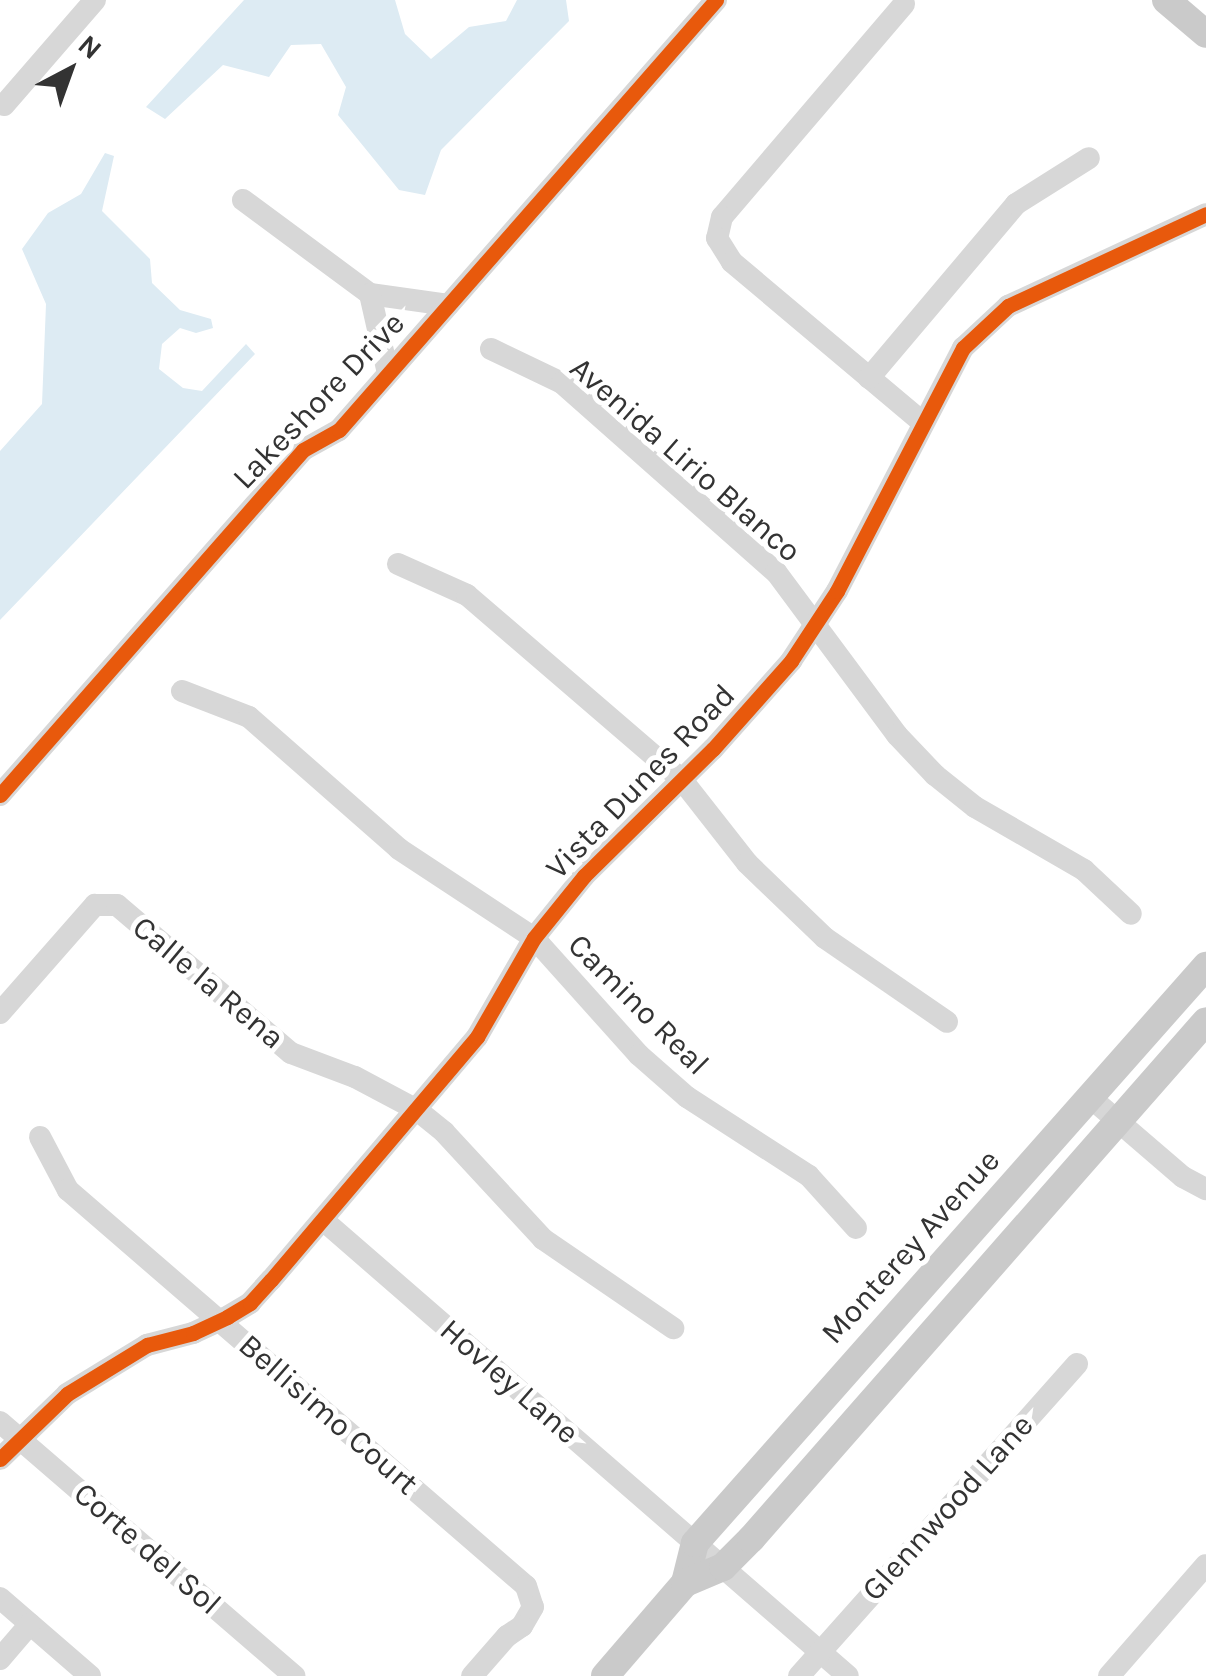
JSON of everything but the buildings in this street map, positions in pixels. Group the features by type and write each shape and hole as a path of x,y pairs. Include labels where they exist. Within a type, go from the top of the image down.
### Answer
{"main road":[{"path":"1166,0 1206,34"},
{"name":"Monterey Avenue","path":"685,1584 696,1543 1206,966"},
{"name":"Monterey Avenue","path":"606,1676 685,1584 723,1567 1206,1020"}],"street":[{"path":"4,105 96,0"},
{"name":"Lakeshore Drive","path":"0,794 303,450 339,430 716,0"},
{"path":"904,4 722,218 718,238 732,262 923,423"},
{"path":"869,378 1016,204 1089,158"},
{"path":"243,200 370,294 448,305"},
{"name":"Vista Dunes Road","path":"0,1459 66,1394 114,1362 146,1345 192,1333 250,1302 322,1220 477,1037 534,938 584,876 757,703 817,624 963,348 1008,306 1206,214"},
{"path":"370,294 388,374"},
{"name":"Avenida Lirio Blanco","path":"491,348 562,383 776,572 896,735 935,775 975,806 1084,870 1130,914"},
{"path":"398,564 468,595 682,780 747,862 786,902 840,949 948,1022"},
{"name":"Camino Real","path":"182,691 248,717 399,849 534,938 639,1055 687,1097 810,1176 856,1228"},
{"name":"Calle la Rena","path":"0,1013 95,905 118,906 291,1053 355,1077 417,1110 444,1132 543,1239 673,1328"},
{"path":"1090,1098 1183,1177 1206,1189"},
{"name":"Bellisimo Court","path":"40,1138 68,1190 526,1586 533,1607 522,1626 507,1636 472,1676"},
{"name":"Hovley Lane","path":"322,1220 848,1676"},
{"name":"Glennwood Lane","path":"799,1676 1076,1364"},
{"name":"Corte del Sol","path":"0,1422 294,1676"},
{"path":"1110,1676 1206,1565"},
{"path":"0,1598 90,1676"},
{"path":"0,1659 30,1624"}],"shaded area":[{"path":"244,0 395,0 405,34 431,59 469,27 506,21 517,0 566,0 569,21 441,150 425,195 399,190 338,115 346,87 321,44 291,45 269,77 223,65 165,119 146,107"},
{"path":"105,153 114,156 102,211 150,259 152,283 180,310 211,319 213,328 196,333 180,328 162,344 159,369 183,388 202,391 246,344 255,354 0,620 0,451 42,404 46,304 22,249 48,213 81,194"}],"cycle path":[{"path":"0,795 303,450 339,430 716,0"},
{"path":"0,1459 67,1394 147,1345 193,1333 227,1317 250,1303 271,1280 477,1037 534,938 584,876 713,749 791,661 837,591 963,348 1008,306 1206,214"}]}
